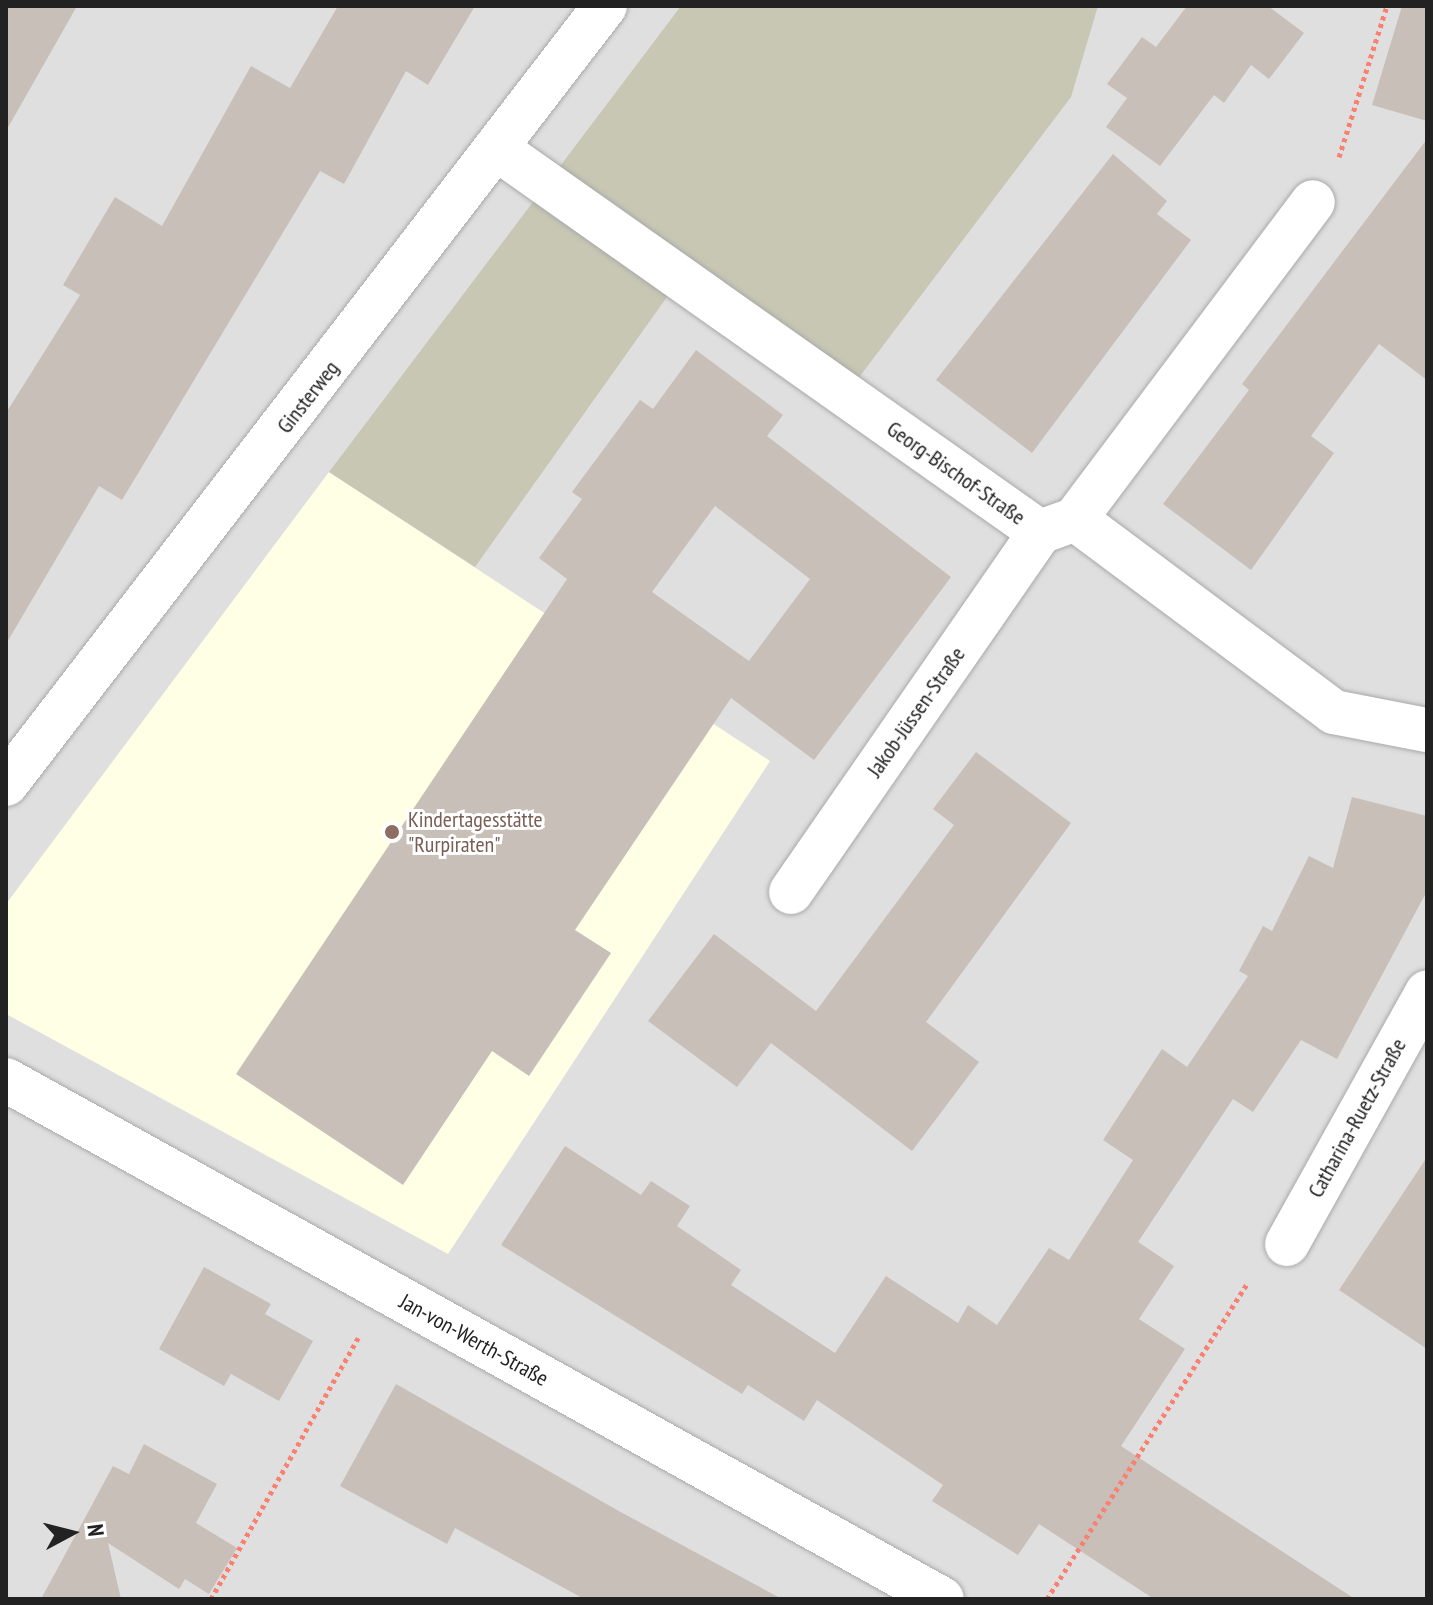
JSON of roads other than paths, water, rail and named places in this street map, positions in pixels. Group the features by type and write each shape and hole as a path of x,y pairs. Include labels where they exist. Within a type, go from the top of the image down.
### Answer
{"street":[{"name":"Ginsterweg","path":"6,784 500,151 605,6"},
{"name":"Georg-Bischof-Straße","path":"500,151 1334,712 1427,730"},
{"name":"Jakob-Jüssen-Straße","path":"791,892 1058,526 1313,202"},
{"name":"Catharina-Ruetz-Straße","path":"1287,1244 1427,992"},
{"name":"Jan-von-Werth-Straße","path":"6,1080 942,1599"}],"place":[{"name":"Kindertagesstätte \"Rurpiraten\"","path":"392,832"}]}
